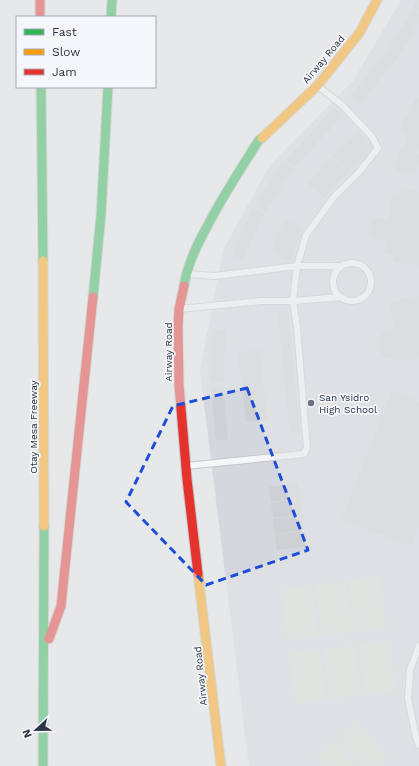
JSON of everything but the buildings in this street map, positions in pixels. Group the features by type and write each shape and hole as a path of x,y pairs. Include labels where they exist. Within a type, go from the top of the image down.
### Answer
{"main road":[{"path":"40,0 40,16"},
{"path":"111,16 112,0"},
{"name":"Airway Road","path":"221,766 186,466 179,385 179,309 186,274 195,248 224,195 259,140 318,85 360,32 377,0"},
{"name":"Otay Mesa Freeway","path":"41,88 44,254 43,766"},
{"path":"44,653 61,606 101,215 108,88"}],"lane":[{"path":"186,466 304,454 307,448 294,301 297,266 306,235 334,197 360,171 378,148 366,130 342,105 318,85"},
{"path":"186,274 214,276 297,266 342,266 354,263 365,268 369,273 371,285 365,296 354,301 347,300 337,293 334,288 335,276 342,266"},
{"path":"179,309 262,301 294,301 342,297"},
{"path":"419,646 410,670 408,699 419,745"}],"highlighted area":[{"path":"247,388 308,550 206,585 126,502 173,406"}],"shaded area":[{"name":"San Ysidro High School","path":"401,0 419,0 419,766 249,766 200,371 223,250 270,165 353,81"},
{"path":"379,577 386,628 356,632 349,581"},
{"path":"346,582 353,632 322,636 316,585"},
{"path":"311,586 318,636 287,640 281,590"},
{"path":"389,641 396,691 365,695 359,644"},
{"path":"354,645 360,695 330,699 324,649"},
{"path":"319,649 326,700 295,704 289,653"},
{"path":"357,722 387,758 377,766 364,766 340,736"},
{"path":"334,741 355,766 326,766 317,755"}],"traffic: fast":[{"path":"111,16 112,0"},
{"path":"41,88 43,261"},
{"path":"93,297 101,215 108,88"},
{"path":"184,286 197,245 233,181 259,140 262,138"},
{"path":"43,766 44,526"}],"traffic: slow":[{"path":"262,138 318,85 360,32 377,0"},
{"path":"43,261 44,526"},
{"path":"198,574 221,766"}],"traffic: jam":[{"path":"40,0 40,16"},
{"path":"184,286 179,309 178,326 179,385 187,479 198,574"},
{"path":"49,639 61,606 93,297"}],"place":[{"name":"San Ysidro High School","path":"311,403"}]}
